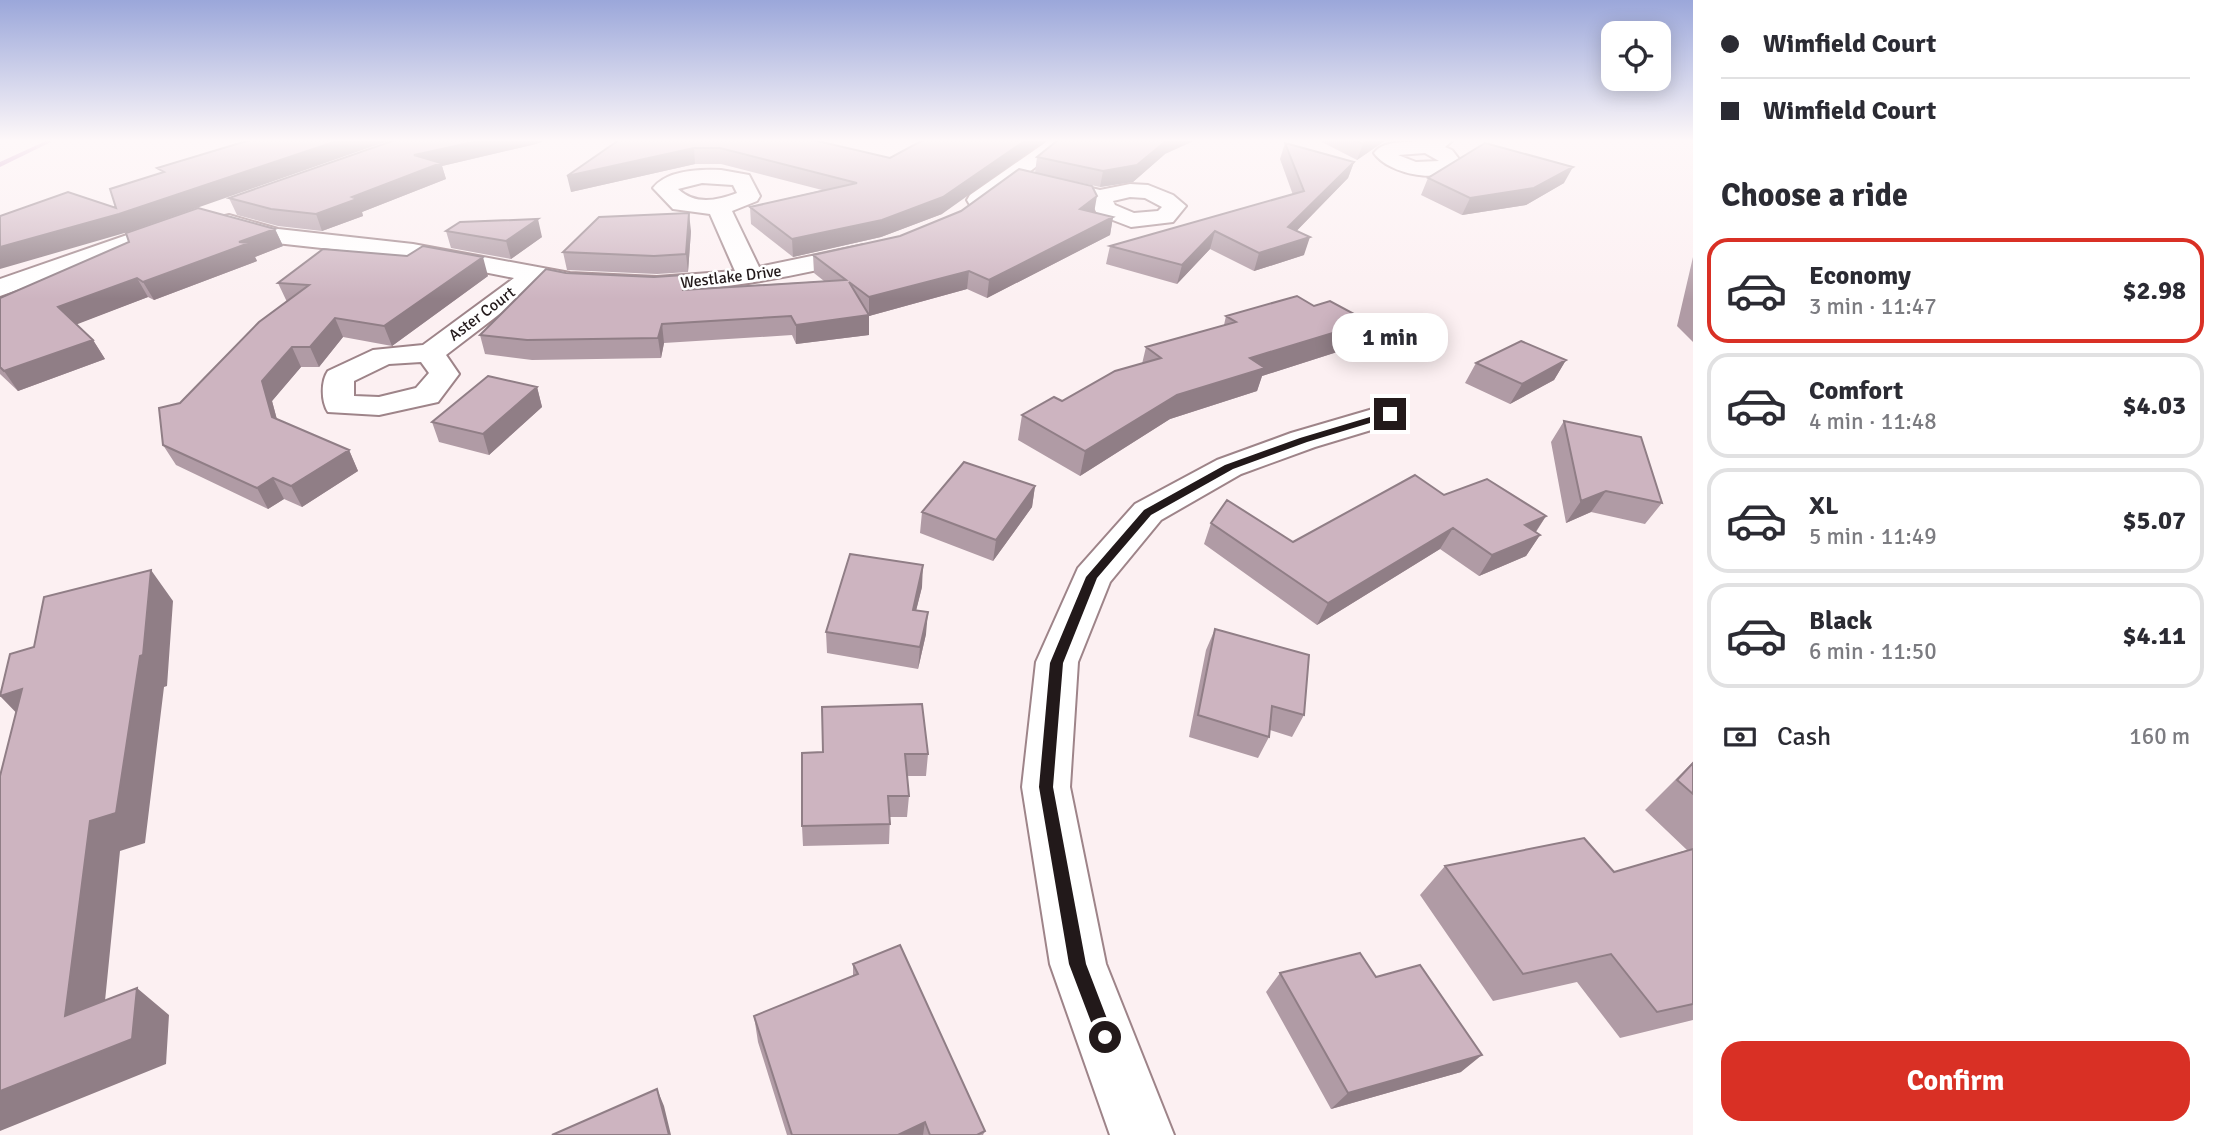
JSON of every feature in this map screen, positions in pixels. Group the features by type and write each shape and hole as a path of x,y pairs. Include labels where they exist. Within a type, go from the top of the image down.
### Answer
{"street":[{"path":"961,213 988,193"},
{"path":"1083,193 1100,197"},
{"path":"0,288 244,201"},
{"path":"719,208 751,277"},
{"name":"Westlake Drive","path":"205,215 276,236 413,251 570,281 657,285 751,277 889,246"},
{"name":"Aster Court","path":"430,353 534,275"},
{"path":"1142,1135 1078,964 1046,787 1056,663 1092,577 1148,512 1229,467 1303,440 1390,414"}],"building":[{"path":"65,193 116,208 111,193 182,193 119,214 0,247 0,216"},
{"path":"243,193 363,193 352,197 357,199 316,214 271,209 229,198"},
{"path":"813,193 949,193 882,220 792,239 750,207"},
{"path":"986,193 1095,193 1097,196 1080,209 1113,217 989,280 969,271 869,297 849,282 869,315 796,325 791,316 662,324 658,338 527,340 480,335 546,269 566,273 654,277 684,275 683,290 846,280 813,255 900,236 961,211"},
{"path":"1297,193 1323,193 1288,227 1310,237 1259,253 1215,231 1182,265 1110,246"},
{"path":"1459,193 1502,193 1470,198"},
{"path":"198,208 275,229 239,242 249,243 143,282 137,278 58,307 93,340 4,371 0,367 0,298 129,242 126,233"},
{"path":"689,213 686,254 654,256 563,252 599,217"},
{"path":"538,219 506,241 446,231 460,222"},
{"path":"423,246 483,257 384,326 335,318 310,347 292,347 262,381 272,417 349,450 291,486 273,478 257,488 163,445 159,408 180,403 259,322 309,285 278,283 323,249 407,256"},
{"path":"1297,296 1314,306 1330,301 1369,322 1250,358 1265,368 1177,395 1085,451 1022,415 1054,397 1062,401 1115,371 1161,358 1146,347 1236,322 1226,316"},
{"path":"1521,341 1566,360 1522,384 1476,363"},
{"path":"488,376 537,387 483,434 432,422"},
{"path":"1564,421 1641,437 1662,503 1606,491 1581,501"},
{"path":"964,462 1035,486 996,540 922,512"},
{"path":"1415,475 1444,495 1487,479 1546,516 1525,525 1540,535 1492,555 1453,528 1328,603 1211,523 1227,500 1293,542"},
{"path":"850,554 923,565 913,610 928,612 920,647 826,632"},
{"path":"151,570 143,655 140,656 116,813 90,821 65,1016 137,988 132,1039 0,1091 0,776 22,689 0,696 10,654 34,647 44,597"},
{"path":"1215,629 1309,655 1304,715 1272,706 1269,737 1198,715"},
{"path":"922,704 928,754 905,754 909,796 888,796 890,824 802,826 802,753 823,752 822,707"},
{"path":"1693,763 1693,794 1677,780"},
{"path":"1584,838 1614,872 1693,849 1693,1004 1657,1012 1611,954 1523,974 1445,866"},
{"path":"900,945 985,1131 977,1135 930,1135 925,1122 898,1135 792,1135 754,1016 858,974 853,964"},
{"path":"1360,953 1376,977 1420,965 1482,1055 1348,1093 1280,973"},
{"path":"657,1089 669,1135 552,1135"}],"route":[{"path":"1105,1037 1078,964 1046,787 1056,663 1092,577 1148,512 1229,467 1303,440 1390,414"}]}
